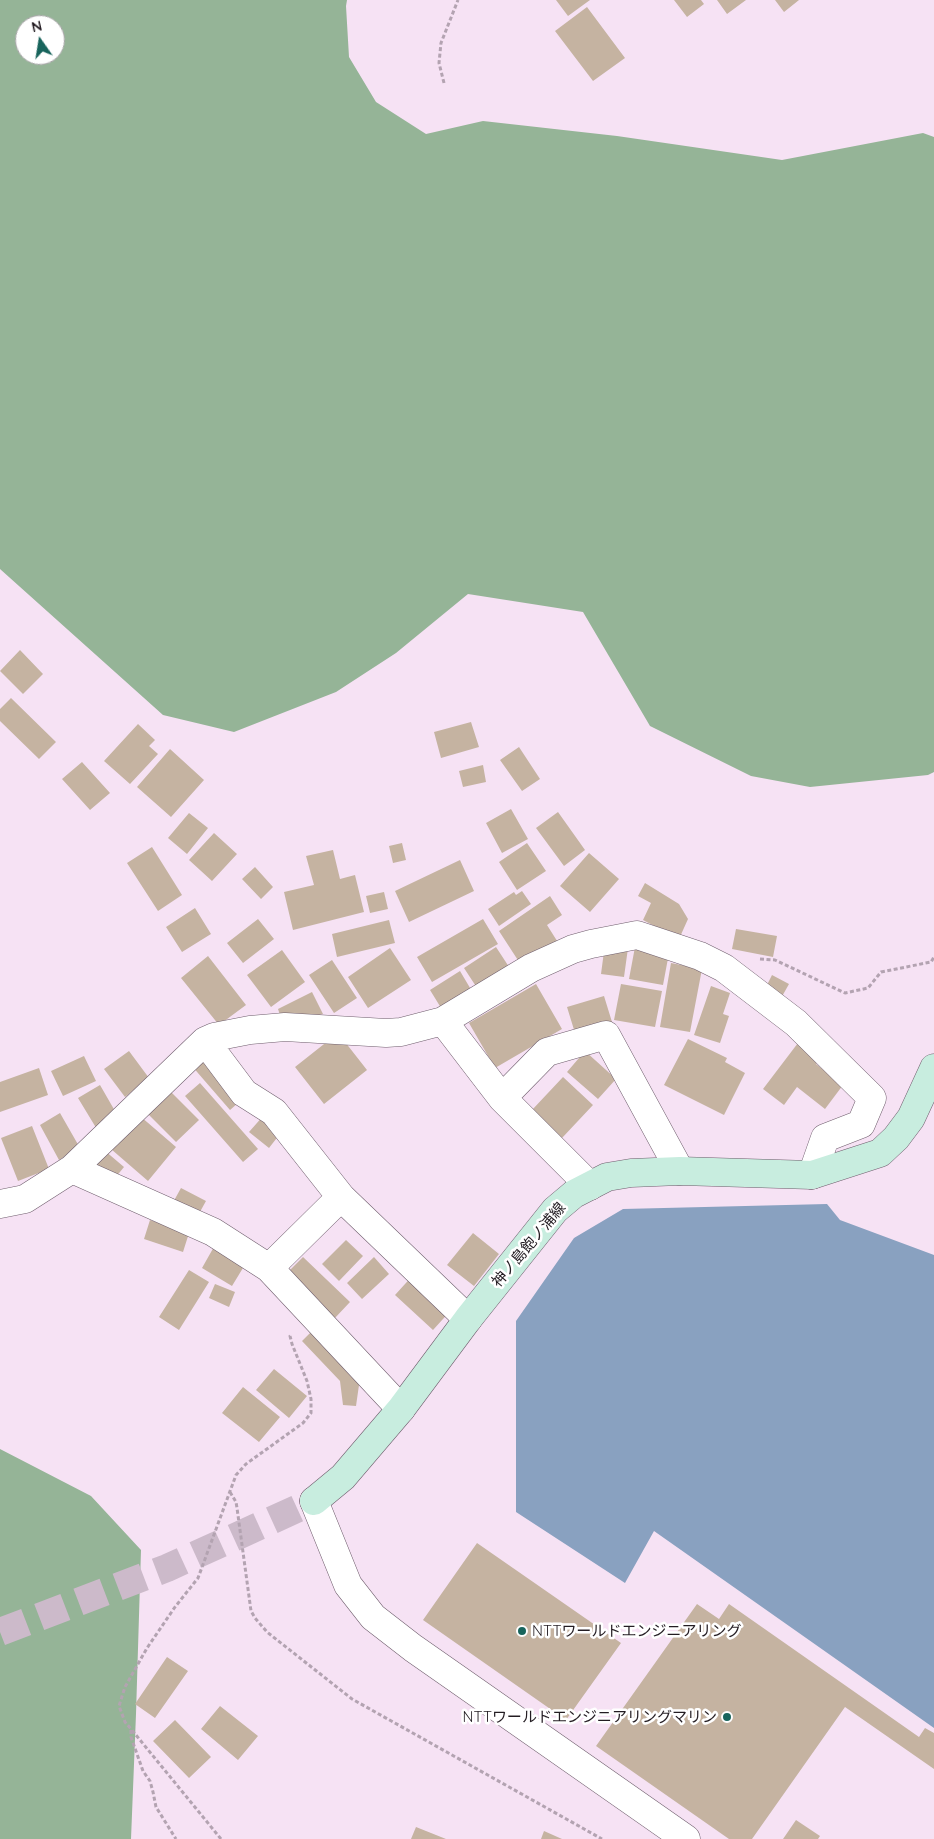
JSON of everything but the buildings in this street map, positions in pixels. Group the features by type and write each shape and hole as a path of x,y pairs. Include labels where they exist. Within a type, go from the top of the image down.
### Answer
{"main road":[{"name":"神ノ島飽ノ浦線","path":"314,1501 342,1477 401,1409 468,1318 555,1210 574,1194 606,1177 630,1173 680,1171 812,1175 880,1153 896,1138 911,1118 934,1068"}],"street":[{"path":"0,1204 25,1198 72,1168 205,1041 214,1037 285,1026 386,1033 401,1032 443,1020 532,968 572,950 591,944 637,935 700,956 724,968 796,1023 872,1098 861,1124 825,1138 812,1175"},
{"path":"443,1020 502,1098 590,1186"},
{"path":"502,1098 547,1052 606,1035 680,1171"},
{"path":"205,1041 244,1093 274,1112 341,1197 468,1318"},
{"path":"72,1168 213,1232 269,1268 401,1409"},
{"path":"269,1268 341,1197"},
{"path":"314,1501 348,1585 373,1616 413,1648 686,1839"}],"path":[{"path":"444,83 439,63 441,43 458,0"},
{"path":"756,959 775,960 845,993 868,988 882,972 931,962 934,957"},
{"path":"221,1839 125,1722 120,1706 125,1687 146,1648 198,1578 236,1475 246,1464 303,1423 311,1413 311,1399 290,1336 314,1315"},
{"path":"229,1492 236,1502 252,1611 255,1618 267,1632 352,1699 602,1839"},
{"path":"131,1729 131,1737 143,1771 150,1781 154,1792 156,1807 176,1839"}],"green space":[{"path":"0,0 347,0 349,57 376,102 426,134 483,121 617,136 782,160 923,133 934,137 934,772 928,775 810,787 751,776 650,726 583,612 468,594 396,653 336,692 234,732 163,715 0,569"},
{"path":"0,1449 91,1496 141,1550 131,1839 0,1839"}],"water":[{"path":"827,1204 840,1220 934,1255 934,1728 654,1531 625,1583 516,1512 516,1321 574,1238 623,1209"}],"tunnel":[{"path":"0,1632 167,1568 314,1501"}],"place":[{"name":"NTTワールドエンジニアリング","path":"522,1631"},
{"name":"NTTワールドエンジニアリングマリン","path":"727,1717"}]}
